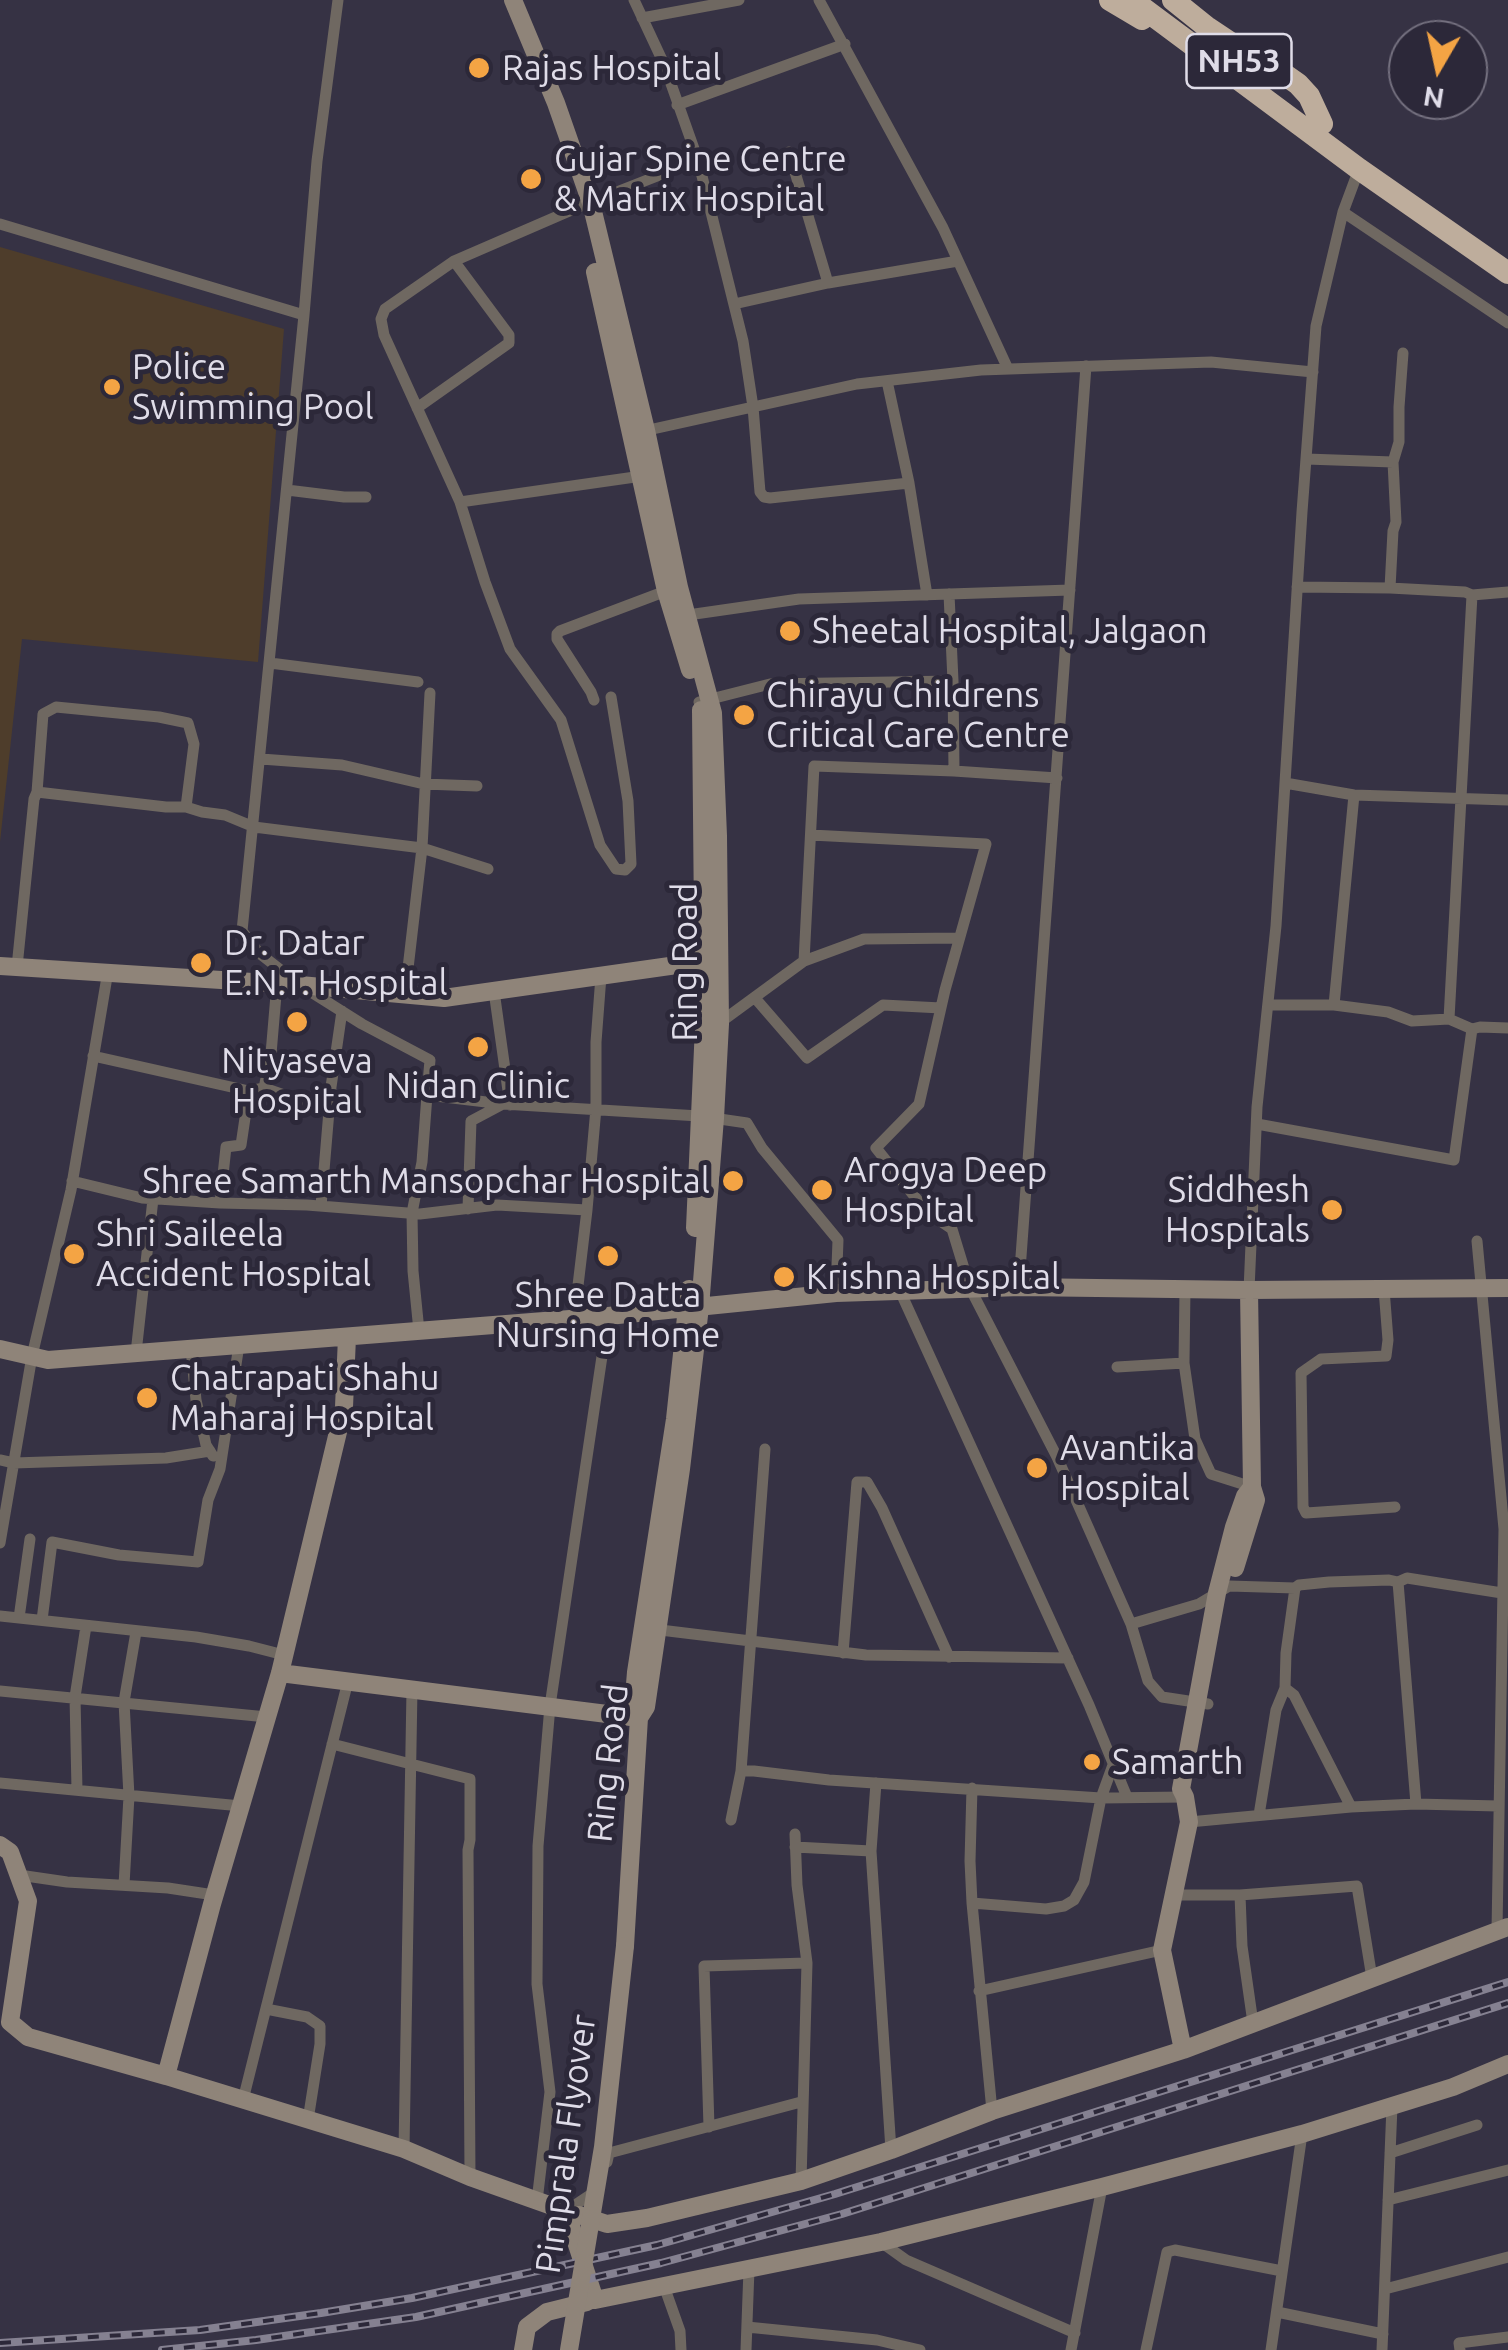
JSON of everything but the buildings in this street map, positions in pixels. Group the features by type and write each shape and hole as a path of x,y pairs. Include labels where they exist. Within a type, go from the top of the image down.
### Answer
{"highway":[{"path":"1110,0 1194,46"},
{"name":"NH53","path":"1132,0 1508,274"},
{"name":"NH53","path":"1155,0 1508,258"},
{"path":"1173,0 1208,28 1298,84 1309,96 1322,124"}],"main road":[{"path":"501,0 586,204"},
{"name":"Ring Road","path":"513,0 556,103 586,204 679,587 681,616 704,700 713,713 717,819 710,961 712,1025 694,1308 681,1469 650,1629 646,1707 639,1718 625,1946"},
{"path":"639,432 642,476 666,592 681,616"},
{"path":"8,967 277,983 444,998 710,961"},
{"path":"0,1348 48,1360 574,1319 836,1292 1021,1286 1249,1290 1508,1288"},
{"path":"1183,2050 1162,1950 1189,1822 1185,1797 1192,1790 1223,1590 1256,1500 1252,1487 1249,1290"},
{"path":"166,2076 282,1664 344,1406 347,1336"},
{"path":"282,1664 348,1681 639,1718"},
{"path":"0,1845 10,1852 28,1901 10,2022 28,2036 404,2150 607,2224 648,2218 801,2181 992,2111 1183,2050 1502,1928"},
{"name":"Pimprala Flyover","path":"570,2350 603,2147 625,1946"},
{"path":"523,2350 527,2328 547,2312 881,2242 1102,2187 1302,2134 1453,2087 1508,2064"},
{"path":"566,2211 595,2300"}],"street":[{"path":"338,0 317,161 242,931 259,953 300,985 430,1060 422,1162 412,1214 419,1331"},
{"path":"634,0 664,64 698,160 743,342 760,492 764,498 909,483"},
{"path":"642,18 740,0"},
{"path":"819,0 943,228 1008,369"},
{"path":"677,104 845,44"},
{"path":"790,152 828,283"},
{"path":"612,697 628,801 631,864 625,870 616,868 600,845 561,720 510,649 460,502 384,335 381,319 385,309 454,261 698,160"},
{"path":"1249,1290 1256,1124 1276,926 1316,326 1343,212 1359,169"},
{"path":"1343,212 1508,323"},
{"path":"0,224 304,316"},
{"path":"418,408 510,343 509,335 454,261"},
{"path":"734,304 958,261"},
{"path":"1390,588 1403,353"},
{"path":"639,432 857,384 981,370 1210,362 1313,372"},
{"path":"1021,1286 1086,366"},
{"path":"888,382 927,595"},
{"path":"1306,460 1394,462"},
{"path":"460,502 642,476"},
{"path":"287,490 366,497"},
{"path":"1297,586 1472,595 1508,592"},
{"path":"681,616 799,599 1070,590"},
{"path":"594,700 557,639 560,631 666,592"},
{"path":"949,594 954,771"},
{"path":"1449,1020 1472,595"},
{"path":"270,663 418,682"},
{"path":"704,700 770,684 953,682"},
{"path":"405,994 422,848 430,692"},
{"path":"8,967 37,792 43,714 56,707 188,722 194,744 186,806"},
{"path":"260,760 342,765 424,784 478,786"},
{"path":"804,960 814,766 1056,778"},
{"path":"1285,783 1354,795 1508,800"},
{"path":"37,792 186,806 254,827 422,848 488,869"},
{"path":"1334,1005 1354,795"},
{"path":"811,835 986,844 919,1104 876,1148 927,1212 952,1229 970,1288 1057,1457 1131,1624 1148,1680 1162,1696 1203,1704"},
{"path":"712,1025 804,960 864,938 959,938"},
{"path":"0,1543 32,1356 72,1181 108,972"},
{"path":"574,1319 596,1108 601,976"},
{"path":"264,1088 277,983"},
{"path":"494,991 506,1104"},
{"path":"755,998 806,1058 883,1005 941,1008"},
{"path":"1268,1006 1334,1005 1388,1012 1412,1021 1449,1020 1472,1030 1508,1028"},
{"path":"321,1206 342,1011"},
{"path":"1256,1124 1454,1160 1472,1030"},
{"path":"93,1056 250,1091 264,1088 330,1111"},
{"path":"220,1203 226,1148 241,1145 250,1091"},
{"path":"427,1095 747,1123 762,1148 838,1240 836,1292"},
{"path":"468,1209 471,1121 506,1104"},
{"path":"72,1181 153,1199 412,1214 497,1206 587,1210"},
{"path":"136,1353 153,1199"},
{"path":"1477,1242 1505,1510 1498,1806 1502,1928"},
{"path":"1185,1289 1184,1363 1196,1439 1211,1474 1252,1487"},
{"path":"1384,1289 1386,1356 1321,1359 1301,1374 1303,1507 1306,1513 1395,1507"},
{"path":"900,1291 1068,1658 1126,1797"},
{"path":"536,2201 550,2092 537,1984 538,1846 550,1706 608,1316"},
{"path":"42,1620 52,1542 120,1555 198,1562 208,1500 220,1470 239,1345"},
{"path":"190,1349 206,1445 220,1470"},
{"path":"1117,1367 1184,1363"},
{"path":"731,1820 741,1771 765,1449"},
{"path":"0,1460 166,1458 210,1452"},
{"path":"843,1652 857,1482 867,1482 950,1656"},
{"path":"20,1618 30,1539"},
{"path":"1131,1624 1199,1604 1223,1590 1295,1588 1329,1582 1398,1582 1407,1578 1502,1592"},
{"path":"1398,1582 1416,1804"},
{"path":"1259,1815 1276,1710 1286,1688 1286,1653 1295,1588"},
{"path":"0,1616 249,1646 282,1664"},
{"path":"77,1790 75,1697 86,1626"},
{"path":"650,1629 866,1655 1068,1658"},
{"path":"124,1885 129,1796 124,1702 136,1632"},
{"path":"243,2100 348,1681"},
{"path":"1286,1688 1294,1695 1352,1807"},
{"path":"404,2150 412,1689"},
{"path":"0,1691 267,1717"},
{"path":"332,1744 470,1779 470,2177"},
{"path":"972,1903 1046,1909 1074,1900 1084,1882 1113,1764"},
{"path":"741,1771 1102,1798 1185,1797"},
{"path":"0,1783 240,1806"},
{"path":"876,1783 872,1851 892,2150"},
{"path":"972,1788 972,1903 992,2111"},
{"path":"1189,1822 1352,1807 1498,1806"},
{"path":"801,2181 807,1963 795,1840 872,1851"},
{"path":"18,1876 168,1888 214,1896"},
{"path":"1174,1895 1240,1895 1358,1886 1372,1978"},
{"path":"1240,1895 1242,1946 1253,2023"},
{"path":"980,1991 1162,1950"},
{"path":"709,2127 704,1966 807,1963"},
{"path":"266,2010 307,2017 320,2026 308,2120"},
{"path":"566,2211 604,2186 609,2153 802,2102"},
{"path":"1382,2350 1392,2106"},
{"path":"1390,2153 1477,2125"},
{"path":"1272,2350 1302,2134"},
{"path":"1388,2200 1508,2170"},
{"path":"1071,2350 1102,2187"},
{"path":"881,2242 906,2260 1075,2332"},
{"path":"1146,2350 1167,2252 1175,2250 1282,2271"},
{"path":"1385,2288 1508,2257"},
{"path":"746,2350 749,2269"},
{"path":"664,2286 680,2331 681,2350"},
{"path":"1277,2312 1383,2334"},
{"path":"746,2327 877,2340 920,2350"},
{"path":"1460,2350 1459,2343 1508,2337"}],"shaded area":[{"path":"0,247 284,329 258,662 22,639 0,842"}],"railway":[{"path":"0,2343 200,2330 321,2313 412,2298 657,2245 835,2194 1508,1982"},
{"path":"162,2350 416,2317 661,2263 842,2214 1508,2003"}],"place":[{"name":"Rajas Hospital","path":"479,68"},
{"name":"Gujar Spine Centre & Matrix Hospital","path":"531,179"},
{"name":"Police Swimming Pool","path":"112,387"},
{"name":"Sheetal Hospital, Jalgaon","path":"790,631"},
{"name":"Chirayu Childrens Critical Care Centre","path":"744,715"},
{"name":"Dr. Datar E.N.T. Hospital","path":"201,963"},
{"name":"Nityaseva Hospital","path":"297,1022"},
{"name":"Nidan Clinic","path":"478,1047"},
{"name":"Shree Samarth Mansopchar Hospital","path":"733,1181"},
{"name":"Arogya Deep Hospital","path":"822,1190"},
{"name":"Siddhesh Hospitals","path":"1332,1210"},
{"name":"Shri Saileela Accident Hospital","path":"74,1254"},
{"name":"Shree Datta Nursing Home","path":"608,1256"},
{"name":"Krishna Hospital","path":"784,1277"},
{"name":"Chatrapati Shahu Maharaj Hospital","path":"147,1398"},
{"name":"Avantika Hospital","path":"1037,1468"},
{"name":"Samarth","path":"1092,1762"}]}
